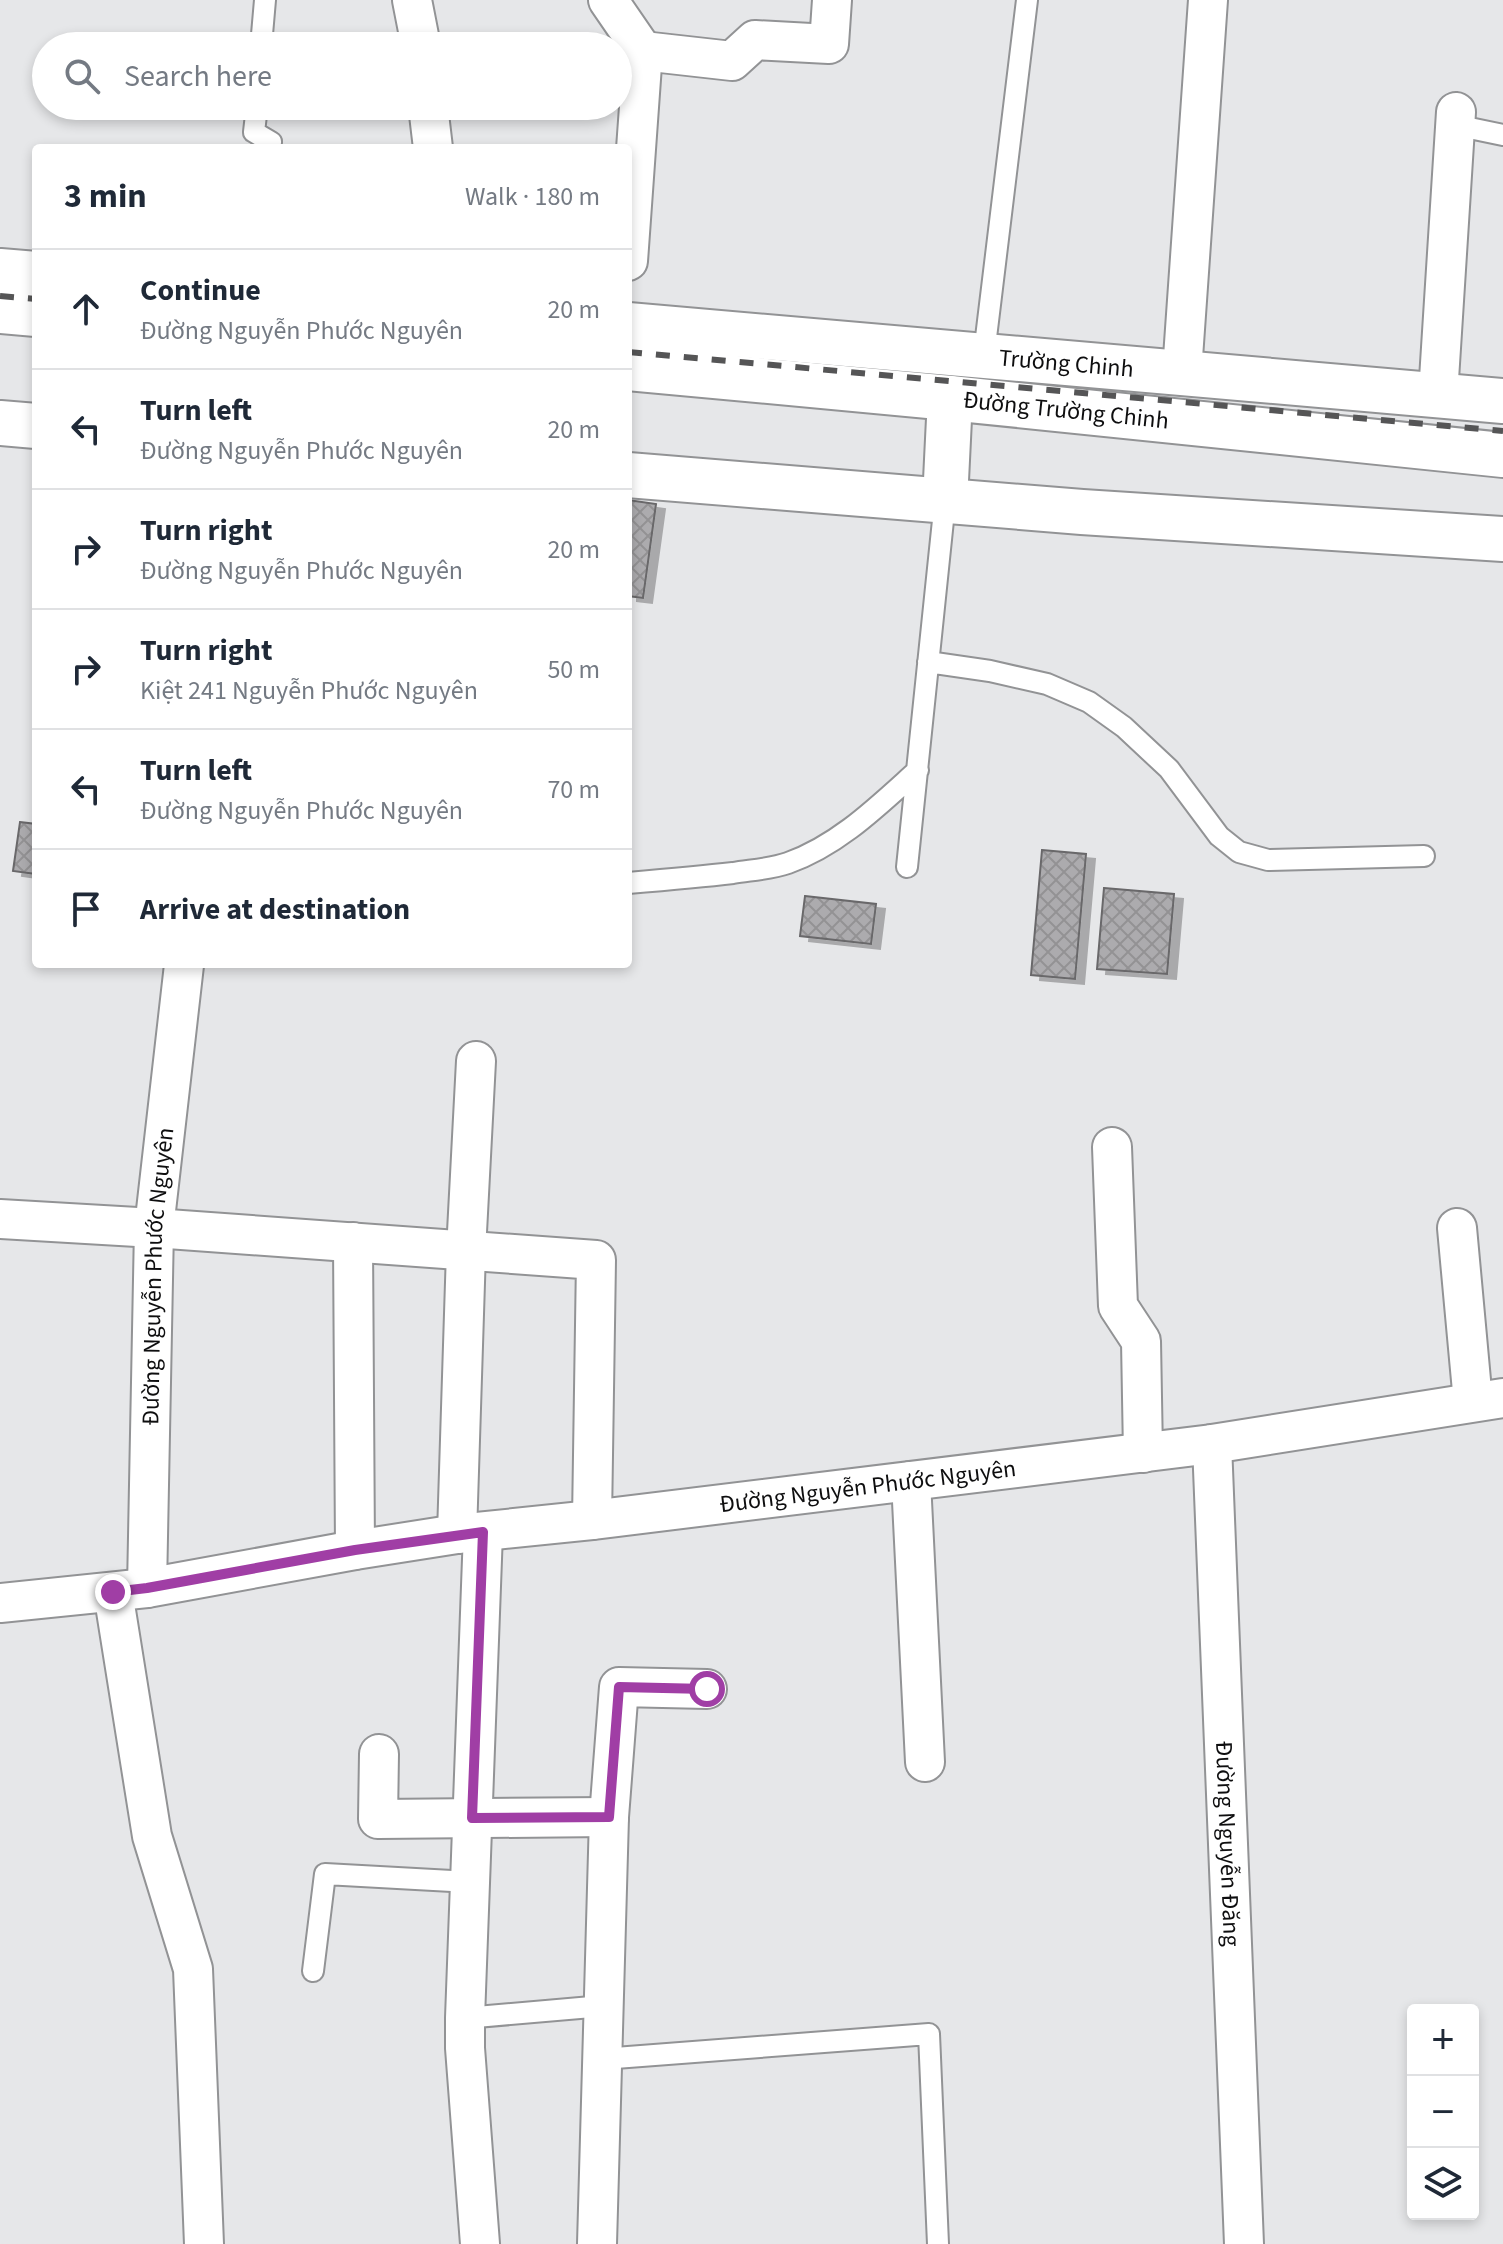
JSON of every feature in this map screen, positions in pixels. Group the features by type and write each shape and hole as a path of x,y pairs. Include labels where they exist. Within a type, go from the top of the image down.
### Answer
{"main road":[{"path":"0,271 32,274"},
{"path":"0,311 32,314"},
{"name":"Trường Chinh","path":"632,325 1503,401"},
{"name":"Đường Trường Chinh","path":"632,368 1503,455"},
{"path":"945,501 950,398"},
{"path":"0,423 32,426"},
{"path":"632,475 1082,512 1503,539"}],"street":[{"path":"412,0 418,32"},
{"path":"608,0 630,32"},
{"path":"643,51 732,61 755,40 829,44 832,0"},
{"path":"1182,372 1208,0"},
{"path":"632,35 643,51 632,205"},
{"path":"1438,395 1455,118"},
{"path":"430,120 433,144"},
{"name":"Đường Nguyễn Phước Nguyên","path":"130,1590 154,1228 184,968"},
{"path":"476,1061 466,1251 472,1818 465,2048 480,2244"},
{"path":"1112,1147 1118,1306 1141,1341 1143,1453"},
{"path":"0,1219 596,1260 592,1520"},
{"path":"1457,1228 1488,1400"},
{"path":"353,1242 355,1550"},
{"name":"Đường Nguyễn Phước Nguyên","path":"0,1603 130,1590 470,1533 1212,1444 1488,1400"},
{"name":"Đường Nguyễn Đăng","path":"1212,1444 1244,2244"},
{"path":"911,1481 925,1762"},
{"path":"130,1590 152,1836 193,1969 204,2244"},
{"path":"597,2244 609,1817 619,1687 707,1689"},
{"path":"379,1754 378,1819 609,1817"}],"lane":[{"path":"262,32 265,0"},
{"path":"984,354 1027,0"},
{"path":"1455,118 1503,135"},
{"path":"255,120 254,132 271,144"},
{"path":"907,867 945,501"},
{"path":"928,662 990,671 1047,684 1089,702 1124,727 1169,769 1219,836 1239,852 1268,860 1424,856"},
{"path":"632,883 687,879 788,863 862,820 918,770"},
{"path":"313,1971 325,1874 470,1882"},
{"path":"465,2018 603,2006"},
{"path":"602,2059 929,2034 938,2244"}],"building":[{"path":"632,501 656,504 643,598 632,597"},
{"path":"20,822 32,824 32,873 13,871"},
{"path":"1042,850 1086,854 1075,979 1031,975"},
{"path":"1104,888 1174,894 1167,974 1097,969"},
{"path":"805,896 876,904 871,944 800,936"}],"railway":[{"path":"0,296 32,299"},
{"path":"632,352 1503,431"}],"route":[{"path":"113,1592 355,1550 483,1532 472,1818 609,1817 619,1687 707,1689"}]}
